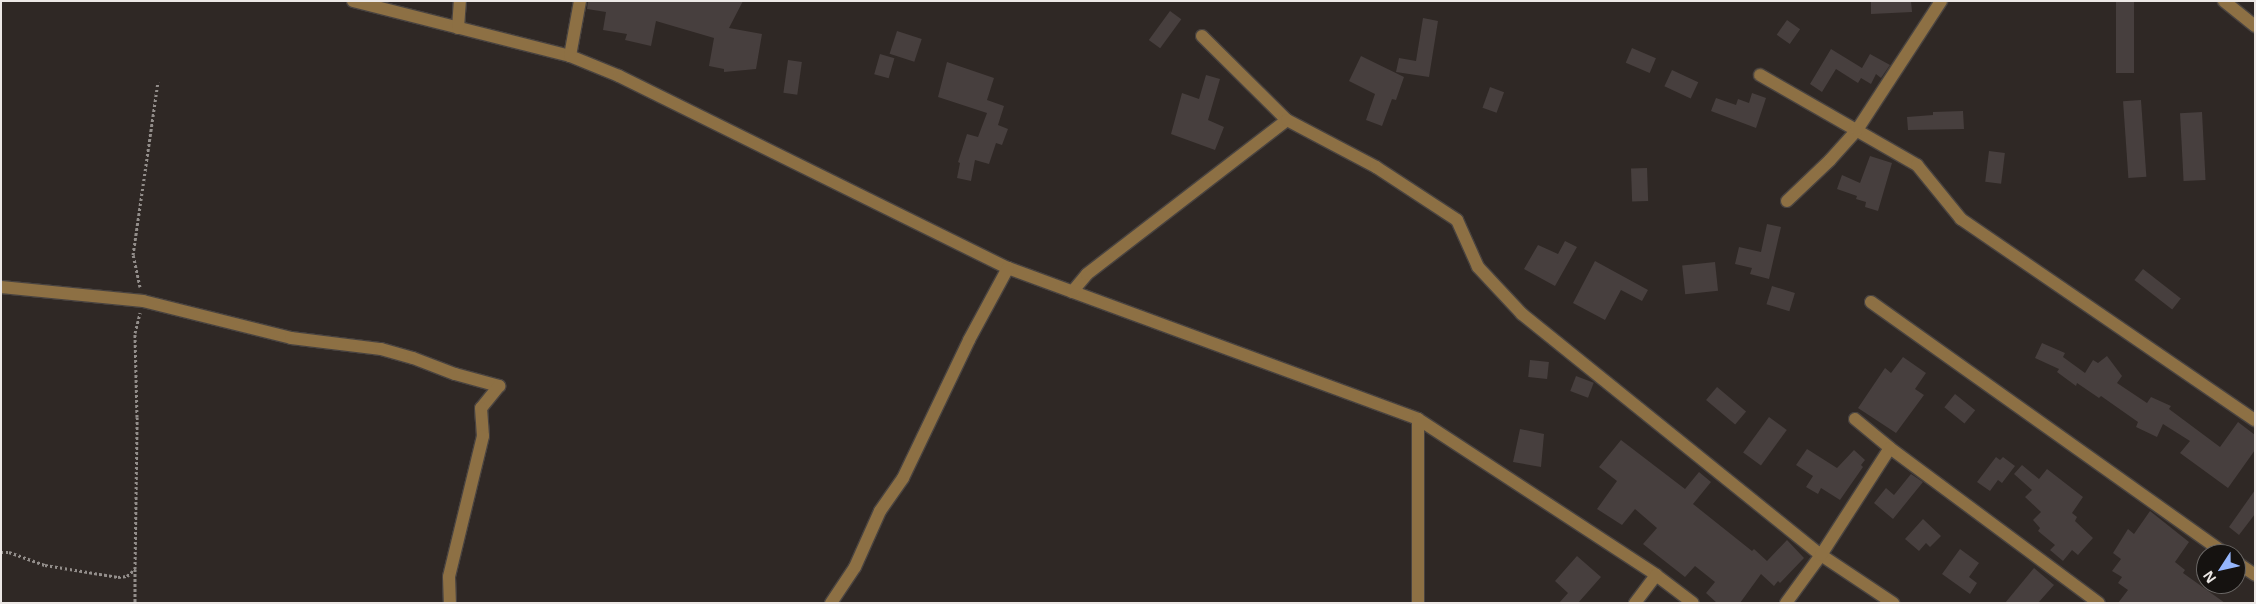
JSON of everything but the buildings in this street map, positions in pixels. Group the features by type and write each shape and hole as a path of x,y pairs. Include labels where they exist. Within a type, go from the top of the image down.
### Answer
{"street":[{"path":"353,1 570,56 619,76 1008,268 1418,419 1656,574 1694,603"},
{"path":"458,28 460,1"},
{"path":"570,56 580,1"},
{"path":"1787,201 1830,160 1857,130 1941,1"},
{"path":"2224,1 2255,26"},
{"path":"1202,36 1287,120 1376,167 1457,220 1478,267 1522,314 1821,555 1893,603"},
{"path":"1760,75 1917,165 1961,219 2255,420"},
{"path":"1072,292 1086,274 1287,120"},
{"path":"831,603 855,567 880,511 903,478 969,340 1008,268"},
{"path":"1,287 142,301 290,338 380,350 412,358 454,374 499,386 481,408 484,436 449,577 450,603"},
{"path":"1871,302 2211,544"},
{"path":"1418,419 1418,603"},
{"path":"1855,419 1890,448 2099,603"},
{"path":"1786,603 1821,555 1890,448"},
{"path":"1635,603 1656,574"}],"path":[{"path":"135,603 137,446 135,333 142,301 134,255 158,82"},
{"path":"1,552 9,552 45,565 118,577 127,576 135,569"}]}
